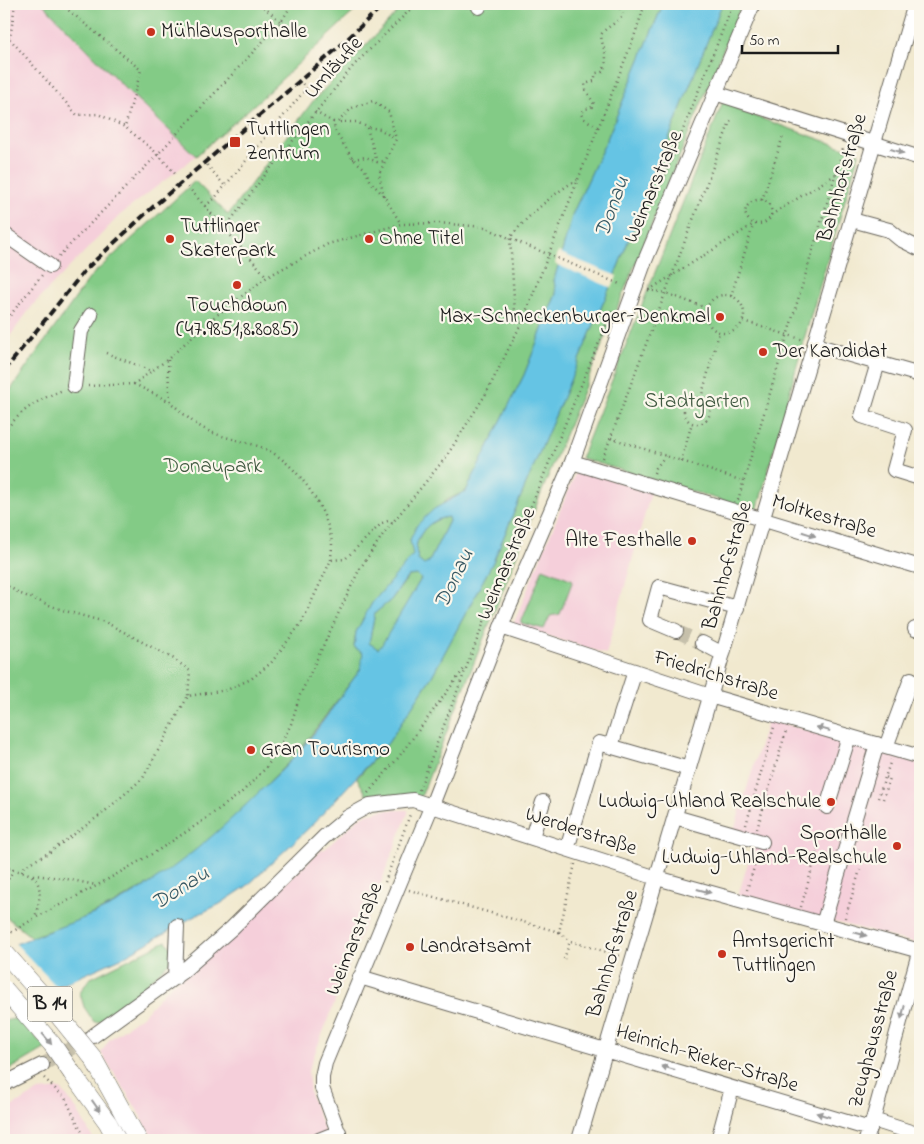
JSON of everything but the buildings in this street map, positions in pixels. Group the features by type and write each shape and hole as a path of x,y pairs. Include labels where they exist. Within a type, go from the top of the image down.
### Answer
{"main road":[{"name":"B 14","path":"5,944 42,995 93,1058 138,1140"},
{"name":"B 14","path":"4,989 52,1044 108,1124 117,1140"}],"street":[{"name":"Weimarstraße","path":"340,1136 322,1088 325,1063 432,805 501,627 572,462 635,287 753,4"},
{"name":"Bahnhofstraße","path":"579,1140 737,608 810,342 852,220 915,4"},
{"path":"715,93 920,158"},
{"path":"852,220 889,230 900,239 920,249"},
{"path":"4,234 50,266"},
{"path":"74,386 81,331 91,315"},
{"path":"810,342 920,375"},
{"path":"878,363 862,416 905,430 894,470 920,478"},
{"name":"Moltkestraße","path":"572,462 920,567"},
{"path":"676,631 650,620 660,587 737,608"},
{"name":"Friedrichstraße","path":"501,627 710,696 920,757"},
{"path":"702,643 723,654"},
{"path":"612,746 634,671"},
{"path":"823,924 911,679"},
{"path":"827,807 849,736"},
{"path":"573,851 599,743 689,769"},
{"name":"Werderstraße","path":"92,1036 175,978 232,928 324,837 348,816 370,805 415,801 432,805 657,878 920,950"},
{"path":"532,838 543,802"},
{"path":"675,817 753,839"},
{"path":"175,978 177,926"},
{"name":"Zeughausstraße","path":"870,1130 920,950"},
{"name":"Heinrich-Rieker-Straße","path":"360,977 870,1130 920,1136"},
{"path":"4,1084 37,1067"},
{"path":"718,1140 732,1088"},
{"path":"319,1140 340,1136"}],"path":[{"path":"10,39 15,4"},
{"path":"61,4 141,70 125,127"},
{"path":"260,4 281,22"},
{"path":"4,323 50,266 281,22 292,4"},
{"name":"Umläufle","path":"225,228 354,65 416,4"},
{"path":"598,127 583,118 584,109 591,108 594,104 586,90 585,84 594,81 596,73 602,72 606,66 607,56 601,35 604,29 619,20 623,15 620,8 614,6 614,4"},
{"path":"5,944 36,918 157,851 198,824 240,794 264,770 277,752 291,724 300,695 359,570 393,522 446,458 487,392 522,322 645,4"},
{"path":"653,204 733,4"},
{"path":"4,35 10,39 77,115 98,114 125,127 158,154 177,176"},
{"path":"205,206 214,200 306,89 302,83"},
{"path":"338,122 352,108 373,101 389,112 396,139 379,174 384,196"},
{"path":"315,112 332,122 357,122 367,127 380,129 396,139"},
{"path":"598,471 731,119"},
{"path":"332,122 336,133 353,159 364,168 371,182 384,196 401,224"},
{"path":"367,127 377,162"},
{"path":"734,511 847,135"},
{"path":"762,200 782,136"},
{"path":"353,159 366,157 377,162 386,161"},
{"path":"207,165 225,186"},
{"path":"771,215 835,175"},
{"path":"522,322 515,313 510,238 517,228 566,186 577,180"},
{"path":"188,187 268,277"},
{"path":"754,200 762,200 767,202 771,208 771,215 768,221 760,225 749,222 746,216 746,208 754,200"},
{"path":"134,384 168,360 209,321 268,277 328,244 401,224 438,223 484,227 635,287 666,293 706,308"},
{"path":"635,287 672,274 754,224"},
{"path":"731,296 754,224"},
{"path":"722,295 731,296 738,300 744,310 743,321 738,328 729,334 719,333 711,328 706,319 706,308 713,299 722,295"},
{"path":"384,884 499,583 615,303"},
{"path":"743,321 810,342"},
{"path":"700,398 719,333"},
{"path":"106,353 152,371"},
{"path":"168,360 171,403"},
{"path":"4,432 16,417 41,399 74,386 134,384 171,403 200,427 265,448 281,458 299,475 314,495 323,514 332,544 331,560 302,622 271,664 251,679 227,690 188,696"},
{"path":"693,398 700,398 706,401 709,406 709,413 706,420 699,424 692,423 687,420 684,414 684,406 693,398"},
{"path":"681,461 692,423"},
{"path":"611,438 743,481"},
{"path":"649,486 656,468 665,456"},
{"path":"331,560 345,559 382,523 393,522"},
{"path":"4,584 21,594 62,610 105,622 174,659 190,671 188,696 143,778 102,813 50,852 25,866 22,872"},
{"path":"367,794 398,758 468,664"},
{"path":"753,839 784,718"},
{"path":"744,902 753,839 784,718"},
{"path":"878,798 884,777 886,747"},
{"path":"884,777 890,778 884,799"},
{"path":"798,917 818,848"},
{"path":"559,932 573,851"},
{"path":"4,867 31,875 62,878 98,885"},
{"path":"4,888 12,870"},
{"path":"842,929 860,870"},
{"path":"31,875 38,883 40,895 36,918"},
{"path":"398,887 559,932 570,941 620,956"},
{"path":"564,959 570,941"},
{"path":"37,1067 65,1098 86,1140"}],"shaded area":[{"path":"4,4 43,4 126,89 196,156 120,215 33,305 4,344"},
{"path":"577,469 651,492 606,654 513,625"},
{"name":"Ludwig-Uhland Realschule","path":"768,719 920,764 920,936 918,944 738,896 753,846 731,840"},
{"path":"384,810 408,810 408,813 308,1071 310,1094 328,1140 154,1140 132,1101 101,1053 109,1040 144,1014 166,990 229,936 321,850 325,849 358,819 367,814"},
{"path":"61,1089 77,1110 94,1140 4,1140 4,1111 39,1091"}],"green space":[{"path":"43,4 362,4 265,95 196,156 126,89"},
{"name":"Donaupark","path":"405,4 663,4 607,139 573,213 554,280 556,294 524,375 466,491 447,500 410,540 414,555 372,603 356,632 354,647 363,653 360,670 296,755 225,826 190,856 154,881 110,906 70,924 31,937 4,915 4,399 91,276 195,181 228,215 313,101"},
{"path":"722,4 742,4 542,491 419,802 370,805 357,778 388,743 432,676 493,562 612,282"},
{"name":"Stadtgarten","path":"724,99 738,104 737,110 859,153 805,336 757,511 581,458"},
{"path":"448,517 449,521 429,562 424,565 418,560 416,551 419,537 431,523"},
{"path":"543,568 573,580 560,614 550,616 544,629 521,623"},
{"path":"417,575 421,579 381,647 377,649 369,643 375,613 391,600 409,576"},
{"path":"166,941 172,949 171,961 106,1021 94,1022 84,1007 80,993 89,979"},
{"path":"18,1018 46,1048 4,1073 4,1021"}],"water":[{"name":"Donau","path":"663,4 722,4 612,282 493,562 432,676 388,743 312,825 247,886 220,904 193,917 123,957 4,1011 4,949 109,907 130,896 188,856 225,825 292,760 313,735 360,670 363,653 354,647 356,632 372,603 413,555 410,540 417,525 434,509 466,491 524,375 556,294 554,280 573,213 607,139","holes":["448,517 449,521 429,562 424,565 418,560 416,551 419,537 431,523","417,575 421,579 378,649 369,643 375,613 391,600 408,576"]}],"pier":[{"path":"558,252 617,276 612,288 555,264"},
{"path":"14,942 59,989 4,1013 4,947"}],"tunnel":[{"path":"676,631 702,643"},
{"path":"42,1065 89,1038"}],"railway":[{"path":"4,371 86,269 154,206 339,47 384,4"}],"place":[{"name":"Mühlausporthalle","path":"151,32"},
{"name":"Tuttlingen Zentrum","path":"235,142"},
{"name":"Tuttlinger Skaterpark","path":"170,239"},
{"name":"Ohne Titel","path":"369,239"},
{"name":"Touchdown (47.9851,8.8085)","path":"237,285"},
{"name":"Max-Schneckenburger-Denkmal","path":"720,317"},
{"name":"Der Kandidat","path":"763,352"},
{"name":"Alte Festhalle","path":"692,541"},
{"name":"Gran Tourismo","path":"251,750"},
{"name":"Ludwig-Uhland Realschule","path":"831,802"},
{"name":"Sporthalle Ludwig-Uhland-Realschule","path":"897,846"},
{"name":"Landratsamt","path":"410,947"},
{"name":"Amtsgericht Tuttlingen","path":"722,954"}]}
